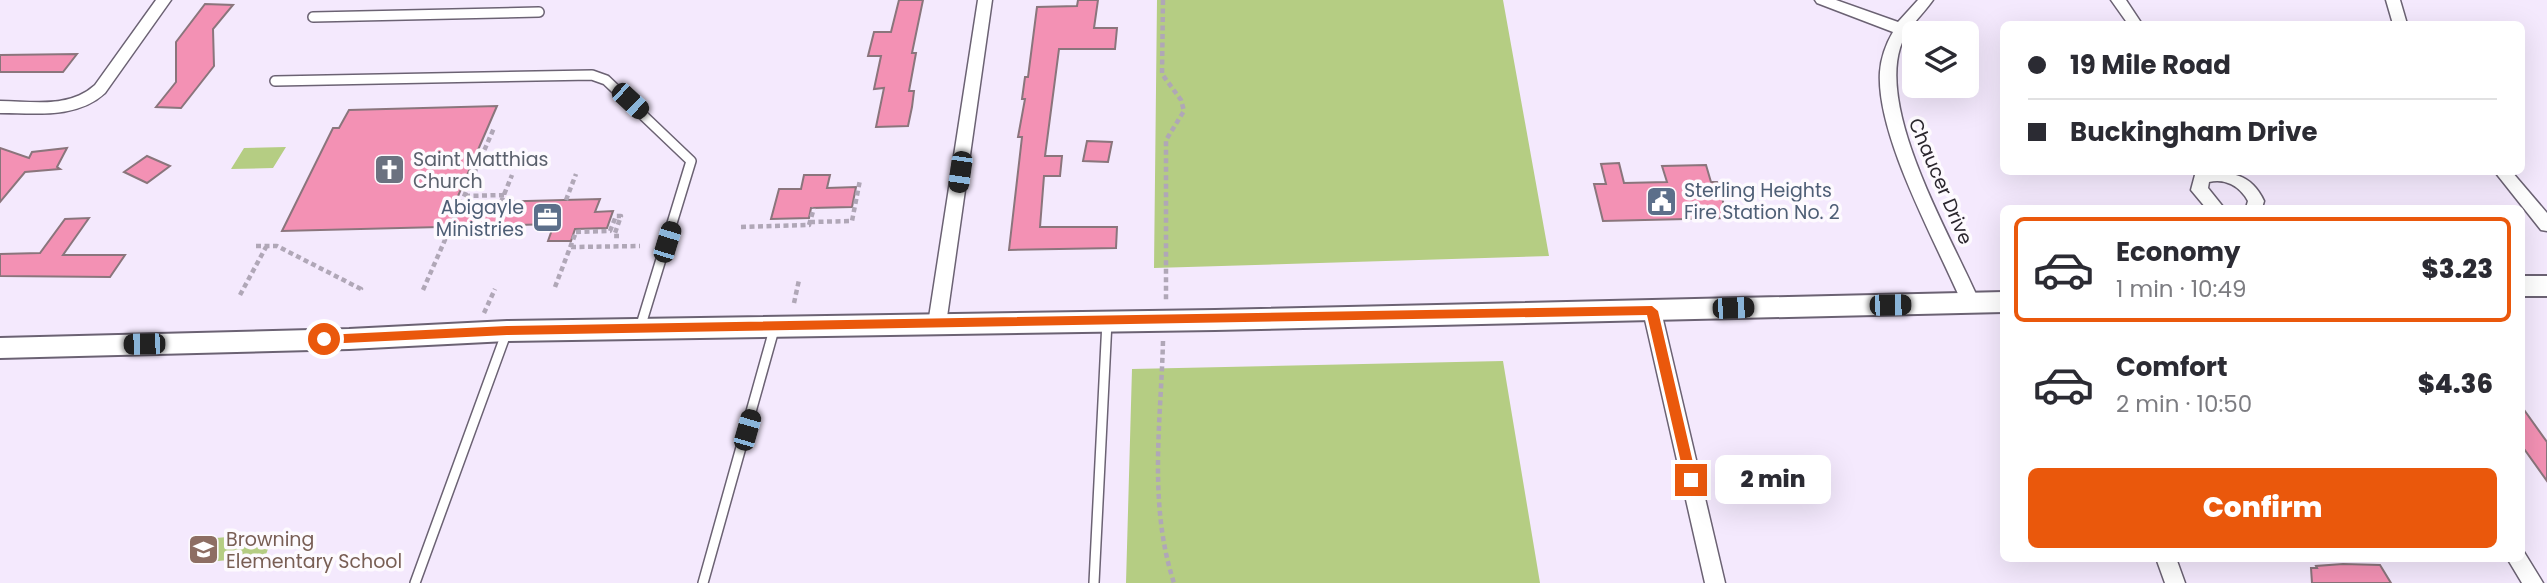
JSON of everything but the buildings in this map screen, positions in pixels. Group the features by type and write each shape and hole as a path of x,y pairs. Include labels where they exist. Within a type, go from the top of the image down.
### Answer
{"street":[{"path":"0,107 65,106 89,99 100,89 164,0"},
{"path":"937,324 985,0"},
{"path":"1822,0 1901,29"},
{"name":"Chaucer Drive","path":"1926,0 1901,29 1888,63 1887,89 1899,142 1971,303"},
{"path":"2118,0 2133,21"},
{"path":"2393,0 2399,21"},
{"path":"2207,175 2201,179 2199,190 2212,205"},
{"path":"2216,175 2241,182"},
{"path":"2231,175 2254,195 2254,205"},
{"path":"2506,175 2547,225"},
{"path":"2525,286 2547,286"},
{"path":"0,348 349,339 507,331 1652,311 2000,302"},
{"path":"1652,311 1715,583"},
{"path":"2167,562 2175,583"},
{"path":"2520,562 2533,583"}],"lane":[{"path":"313,17 538,12"},
{"path":"275,81 592,75 606,80 691,160 640,329"},
{"path":"1094,583 1107,321"},
{"path":"702,583 775,326"},
{"path":"415,583 507,331"}],"path":[{"path":"1163,0 1162,74 1182,96 1185,109 1180,126 1166,140 1166,301"},
{"path":"423,290 494,128"},
{"path":"566,200 576,174"},
{"path":"501,202 512,175"},
{"path":"810,222 852,220 860,180"},
{"path":"465,196 503,195"},
{"path":"741,227 809,225 814,208"},
{"path":"555,287 577,231 610,232 616,216 621,216 614,236 619,236"},
{"path":"789,226 791,218"},
{"path":"256,246 277,246 361,289 359,292"},
{"path":"240,295 267,246"},
{"path":"570,247 640,246"},
{"path":"794,303 799,280"},
{"path":"484,313 495,289"},
{"path":"1163,334 1160,513 1165,555 1174,583"}],"green space":[{"path":"1157,0 1503,0 1549,256 1154,268"},
{"path":"286,147 273,168 231,169 244,148"},
{"path":"1503,361 1540,583 1126,583 1132,369"},
{"path":"274,533 265,557 206,562 216,538"}],"place":[{"name":"Saint Matthias Church","path":"390,170"},
{"name":"Sterling Heights Fire Station No. 2","path":"1661,201"},
{"name":"Abigayle Ministries","path":"547,218"},
{"name":"Browning Elementary School","path":"203,550"}],"route":[{"path":"324,339 507,331 1652,311 1691,480"}]}
